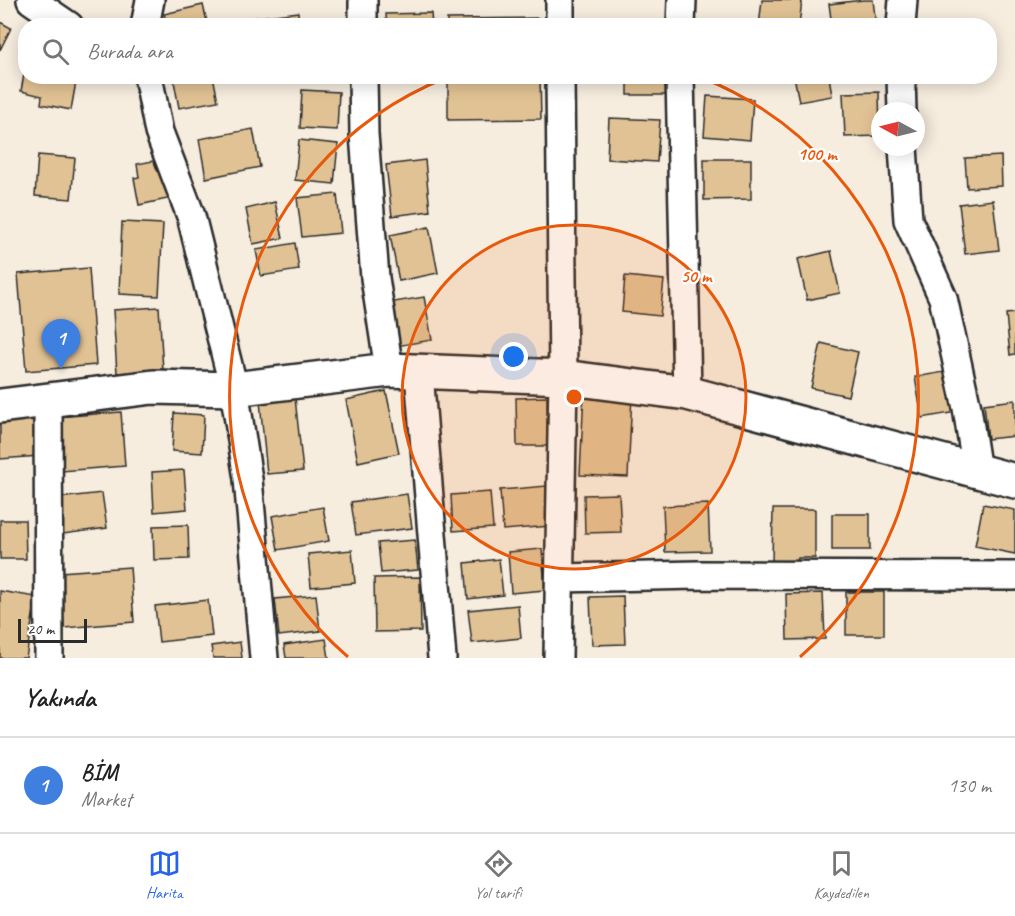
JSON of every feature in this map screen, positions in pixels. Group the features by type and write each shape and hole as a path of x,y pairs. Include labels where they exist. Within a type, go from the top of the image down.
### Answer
{"street":[{"path":"31,0 57,18"},
{"path":"147,18 150,0"},
{"path":"363,0 363,18"},
{"path":"560,0 560,18"},
{"path":"681,18 682,0"},
{"path":"902,18 903,0"},
{"path":"150,84 159,132 191,216 234,389 248,479 264,658"},
{"path":"363,84 364,134 375,278 404,371 442,658"},
{"path":"558,658 563,377 560,84"},
{"path":"680,84 687,393"},
{"path":"901,84 902,102"},
{"path":"904,156 908,220 943,298 968,408 977,471"},
{"path":"0,406 153,387 234,389 404,371 563,377 687,393 1015,481"},
{"path":"48,399 49,658"},
{"path":"560,578 697,575 1015,576"}],"building":[{"path":"762,0 802,0 800,18 760,18"},
{"path":"873,0 875,18 831,18 829,4"},
{"path":"203,5 206,18 165,18 164,14"},
{"path":"298,12 298,18 252,18"},
{"path":"431,13 431,18 386,18 386,14"},
{"path":"0,22 11,28 0,50"},
{"path":"22,84 76,84 71,110 41,104 42,96 21,91"},
{"path":"174,84 215,84 218,101 179,108"},
{"path":"448,84 540,84 541,119 448,120"},
{"path":"628,84 666,84 666,95 628,95"},
{"path":"796,84 830,84 832,96 799,102"},
{"path":"302,90 339,92 337,130 300,128"},
{"path":"879,92 879,102 871,102 871,136 845,137 843,93"},
{"path":"707,96 753,99 750,140 704,136"},
{"path":"609,118 660,120 657,162 607,159"},
{"path":"253,129 260,167 206,178 199,139"},
{"path":"299,140 338,144 334,184 295,180"},
{"path":"38,155 75,158 71,199 35,196"},
{"path":"1001,156 1002,186 967,188 965,158"},
{"path":"163,159 172,198 139,205 134,178 139,177 137,164"},
{"path":"704,159 751,159 751,199 704,200"},
{"path":"425,160 430,211 392,216 386,165"},
{"path":"337,194 341,233 302,237 297,198"},
{"path":"993,200 999,250 965,254 959,204"},
{"path":"275,202 283,238 253,244 246,209"},
{"path":"122,222 163,224 159,296 119,294"},
{"path":"429,227 438,273 399,281 390,235"},
{"path":"295,243 299,270 261,276 256,250"},
{"path":"831,251 840,293 807,300 798,259"},
{"path":"89,268 96,365 26,371 18,274"},
{"path":"625,276 664,280 660,316 622,312"},
{"path":"424,297 432,340 396,346 388,303"},
{"path":"159,307 163,370 117,373 113,310"},
{"path":"1015,313 1015,354 1010,355 1006,314"},
{"path":"821,343 858,352 848,396 811,388"},
{"path":"950,371 957,412 922,418 915,377"},
{"path":"386,391 399,453 358,462 346,400"},
{"path":"584,392 632,395 628,477 580,475"},
{"path":"547,397 548,446 517,446 516,398"},
{"path":"295,398 303,471 267,474 260,401"},
{"path":"1015,400 1015,436 988,439 984,404"},
{"path":"121,412 125,466 61,471 57,417"},
{"path":"174,413 204,415 202,453 172,451"},
{"path":"36,418 39,456 0,459 0,420"},
{"path":"184,470 187,509 154,512 152,472"},
{"path":"547,486 550,526 503,530 500,490"},
{"path":"490,492 493,528 453,531 451,495"},
{"path":"102,493 107,528 63,534 58,498"},
{"path":"407,494 412,528 356,535 351,502"},
{"path":"619,494 621,532 585,533 584,495"},
{"path":"708,504 710,551 665,552 663,506"},
{"path":"983,504 1015,510 1015,554 975,546"},
{"path":"323,507 329,541 278,550 272,516"},
{"path":"773,509 815,509 815,558 798,558 797,563 772,563"},
{"path":"832,514 870,514 870,550 832,550"},
{"path":"0,520 25,520 26,559 0,559"},
{"path":"188,525 189,559 154,560 153,526"},
{"path":"415,540 418,570 381,573 378,543"},
{"path":"542,549 545,590 511,593 508,552"},
{"path":"352,550 355,583 311,587 308,554"},
{"path":"499,559 503,595 468,599 465,563"},
{"path":"130,567 134,622 64,628 60,572"},
{"path":"420,577 421,631 375,632 374,578"},
{"path":"0,591 36,597 26,658 0,658"},
{"path":"846,592 884,592 884,635 846,635"},
{"path":"823,593 825,639 787,640 786,594"},
{"path":"316,595 320,631 279,636 275,599"},
{"path":"623,596 625,644 592,645 590,597"},
{"path":"208,600 212,636 159,642 155,606"},
{"path":"518,605 521,638 472,643 468,610"},
{"path":"326,639 329,658 286,658 284,645"},
{"path":"240,642 242,658 213,658 211,646"}],"place":[{"name":"BİM","path":"61,369"}]}
